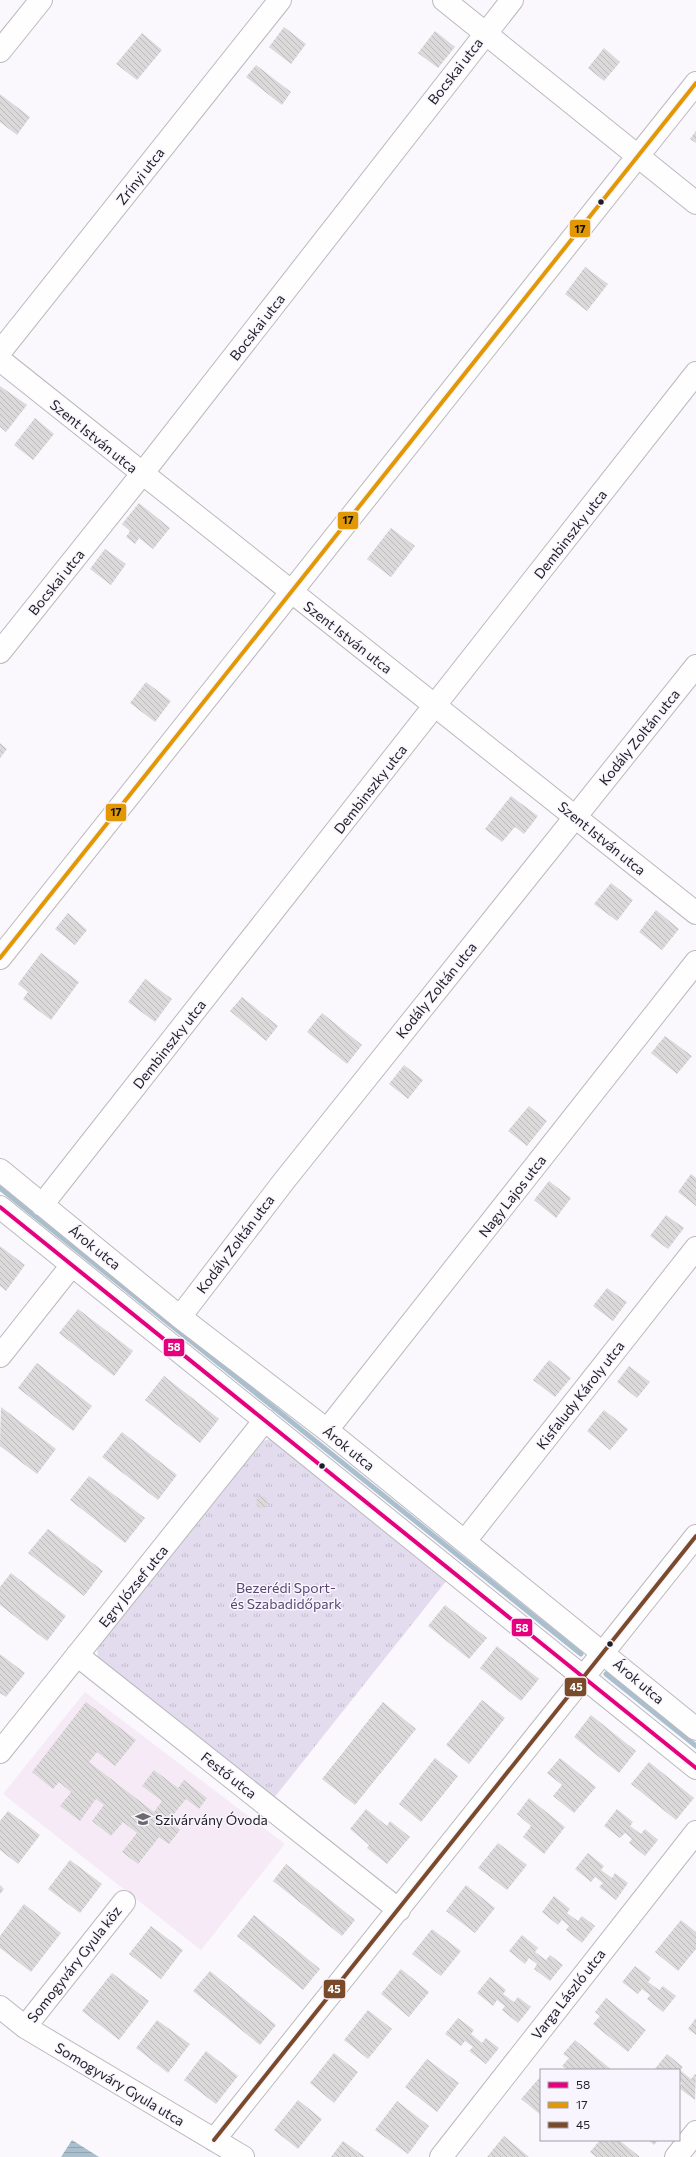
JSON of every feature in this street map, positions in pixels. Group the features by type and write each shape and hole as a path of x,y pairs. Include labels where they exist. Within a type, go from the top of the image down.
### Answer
{"street":[{"path":"0,51 41,0"},
{"name":"Zrínyi utca","path":"0,352 280,0"},
{"path":"444,0 484,34 696,203"},
{"name":"Bocskai utca","path":"0,652 142,474 512,0"},
{"path":"0,958 217,683 292,592 696,83"},
{"name":"Szent István utca","path":"0,360 696,913"},
{"name":"Dembinszky utca","path":"42,1205 436,706 696,373"},
{"name":"Kodály Zoltán utca","path":"180,1317 284,1181 696,666"},
{"name":"Nagy Lajos utca","path":"327,1430 696,962"},
{"name":"Árok utca","path":"0,1170 180,1317 327,1430 604,1652 696,1729"},
{"path":"0,1208 696,1768"},
{"name":"Kisfaludy Károly utca","path":"465,1541 696,1248"},
{"path":"0,1356 72,1265"},
{"name":"Egry József utca","path":"0,1752 265,1420"},
{"path":"214,2140 696,1536"},
{"name":"Festő utca","path":"77,1655 399,1910"},
{"name":"Varga László utca","path":"441,2157 696,1832"},
{"name":"Somogyváry Gyula köz","path":"25,2027 124,1902"},
{"name":"Somogyváry Gyula utca","path":"0,2007 25,2027 243,2157"},
{"path":"676,2157 696,2132"}],"shaded area":[{"name":"Szivárvány Óvoda","path":"85,1692 285,1844 201,1950 3,1794"}],"green space":[{"name":"Bezerédi Sport- és Szabadidőpark","path":"275,1438 451,1575 274,1798 98,1661 97,1645 258,1442"}],"water":[{"path":"72,2140 99,2157 61,2157"}],"building":[{"path":"284,27 306,44 291,64 269,47"},
{"path":"435,31 455,47 438,68 418,53"},
{"path":"142,33 162,50 137,80 116,64"},
{"path":"604,48 620,62 604,81 588,68"},
{"path":"256,65 291,92 282,105 246,77"},
{"path":"0,94 30,117 17,135 0,122"},
{"path":"696,131 696,143 690,139"},
{"path":"585,267 608,284 587,311 565,294"},
{"path":"0,386 27,405 6,432 0,427"},
{"path":"35,418 54,434 33,460 14,445"},
{"path":"139,503 170,528 153,549 139,538 135,544 126,537 130,531 122,524"},
{"path":"391,528 415,546 391,577 367,559"},
{"path":"105,549 126,564 111,585 90,569"},
{"path":"146,682 171,701 155,722 130,703"},
{"path":"0,743 7,749 0,758"},
{"path":"511,796 538,816 524,834 515,827 502,842 485,829"},
{"path":"611,883 633,900 617,921 594,904"},
{"path":"656,910 679,929 662,950 639,932"},
{"path":"68,913 87,930 75,945 55,929"},
{"path":"41,953 79,982 51,1020 23,999 28,992 18,984"},
{"path":"145,979 172,999 155,1022 128,1002"},
{"path":"242,997 278,1026 266,1041 230,1011"},
{"path":"322,1013 362,1045 347,1064 307,1032"},
{"path":"665,1036 692,1056 677,1074 651,1053"},
{"path":"404,1065 423,1080 408,1099 389,1084"},
{"path":"529,1106 547,1121 527,1146 508,1131"},
{"path":"691,1174 696,1178 696,1206 678,1192"},
{"path":"549,1181 571,1198 556,1218 534,1200"},
{"path":"666,1215 684,1228 668,1249 650,1236"},
{"path":"0,1246 25,1265 6,1291 0,1286"},
{"path":"607,1288 627,1302 613,1321 593,1306"},
{"path":"78,1309 133,1351 114,1376 59,1333"},
{"path":"549,1360 571,1378 555,1397 533,1380"},
{"path":"37,1363 92,1406 73,1431 18,1388"},
{"path":"629,1366 650,1382 637,1398 617,1382"},
{"path":"164,1376 219,1419 200,1443 145,1400"},
{"path":"1,1407 56,1449 37,1474 0,1446"},
{"path":"604,1410 628,1429 610,1450 587,1431"},
{"path":"122,1432 177,1475 158,1500 102,1457"},
{"path":"89,1476 145,1518 125,1543 70,1500"},
{"path":"260,1496 264,1496 268,1502 264,1508 260,1508 256,1504 256,1500"},
{"path":"48,1529 103,1571 84,1596 28,1553"},
{"path":"11,1573 66,1616 47,1641 0,1605 0,1587"},
{"path":"445,1605 487,1638 469,1659 428,1626"},
{"path":"497,1646 539,1679 521,1701 480,1668"},
{"path":"0,1654 25,1673 6,1697 0,1693"},
{"path":"482,1700 505,1718 469,1764 446,1745"},
{"path":"86,1702 136,1740 115,1766 97,1752 89,1762 154,1812 162,1801 142,1786 154,1770 178,1788 184,1780 207,1798 199,1809 186,1799 168,1821 180,1830 169,1844 159,1837 138,1864 122,1852 137,1833 123,1822 111,1836 92,1821 104,1805 96,1799 80,1821 60,1806 71,1792 59,1782 53,1789 32,1772"},
{"path":"383,1702 416,1729 355,1805 322,1779"},
{"path":"591,1715 636,1751 619,1773 574,1737"},
{"path":"435,1758 458,1776 421,1822 399,1804"},
{"path":"560,1758 596,1787 574,1813 553,1796 562,1785 547,1773"},
{"path":"649,1762 694,1798 676,1820 631,1784"},
{"path":"529,1798 565,1827 544,1854 523,1837 531,1826 517,1814"},
{"path":"366,1809 387,1826 390,1821 410,1837 387,1864 367,1848 369,1845 350,1829"},
{"path":"617,1809 633,1822 630,1826 641,1834 645,1829 658,1840 645,1856 629,1843 632,1839 625,1833 620,1838 604,1826"},
{"path":"8,1811 40,1835 18,1864 0,1850 0,1821"},
{"path":"498,1843 527,1865 507,1890 478,1868"},
{"path":"588,1853 604,1866 601,1870 612,1878 615,1873 628,1883 616,1900 599,1887 603,1883 595,1877 591,1882 575,1869"},
{"path":"70,1860 102,1884 80,1913 48,1889"},
{"path":"286,1864 355,1920 342,1936 273,1881"},
{"path":"0,1885 4,1889 0,1894"},
{"path":"466,1885 495,1908 475,1933 446,1911"},
{"path":"554,1896 570,1909 567,1913 578,1921 582,1916 595,1926 582,1943 566,1930 569,1926 562,1920 558,1925 542,1912"},
{"path":"24,1904 61,1933 31,1972 0,1948 0,1936"},
{"path":"254,1915 320,1969 303,1990 237,1936"},
{"path":"681,1920 696,1932 696,1949 678,1971 655,1952"},
{"path":"151,1926 183,1950 161,1979 129,1954"},
{"path":"432,1929 461,1951 441,1976 412,1954"},
{"path":"522,1935 538,1948 535,1952 546,1960 550,1955 563,1965 550,1981 534,1969 537,1964 529,1958 525,1964 509,1951"},
{"path":"635,1966 651,1978 648,1982 659,1990 663,1986 676,1996 663,2012 647,1999 650,1995 642,1989 638,1994 622,1982"},
{"path":"401,1969 429,1992 409,2017 381,1994"},
{"path":"210,1971 276,2025 260,2045 193,1991"},
{"path":"112,1973 149,2001 119,2040 82,2011"},
{"path":"490,1977 506,1990 503,1994 514,2002 518,1997 531,2007 518,2023 502,2010 505,2006 497,2000 493,2006 477,1993"},
{"path":"606,1998 646,2030 628,2052 593,2024 600,2016 595,2012"},
{"path":"368,2010 392,2029 368,2059 344,2040"},
{"path":"458,2018 474,2030 471,2034 482,2043 486,2038 499,2048 486,2064 469,2051 473,2047 465,2041 461,2046 445,2034"},
{"path":"696,2018 696,2035 688,2029"},
{"path":"157,2020 190,2044 168,2073 136,2048"},
{"path":"575,2040 611,2069 566,2069 562,2066 569,2058 563,2054"},
{"path":"206,2051 238,2076 216,2104 184,2080"},
{"path":"334,2053 358,2072 334,2103 310,2083"},
{"path":"667,2054 683,2067 680,2070 655,2069"},
{"path":"427,2059 459,2083 437,2112 405,2087"},
{"path":"680,2070 691,2079 695,2074 696,2075 695,2100 680,2089 682,2083 680,2082"},
{"path":"540,2077 540,2114 521,2099"},
{"path":"298,2100 322,2119 298,2149 274,2130"},
{"path":"397,2101 429,2126 408,2154 375,2130"},
{"path":"504,2136 529,2157 487,2157"},
{"path":"343,2141 365,2157 331,2157"},
{"path":"599,2141 620,2141 640,2157 596,2157 590,2152"},
{"path":"649,2141 657,2141 654,2145"}],"waterway":[{"path":"0,1188 581,1654"},
{"path":"606,1674 696,1746"}],"transit line":[{"name":"17","path":"0,958 696,83"},
{"name":"58","path":"0,1207 696,1768"},
{"name":"45","path":"214,2140 696,1536"}],"place":[{"name":"Szivárvány Óvoda","path":"143,1819"}]}
